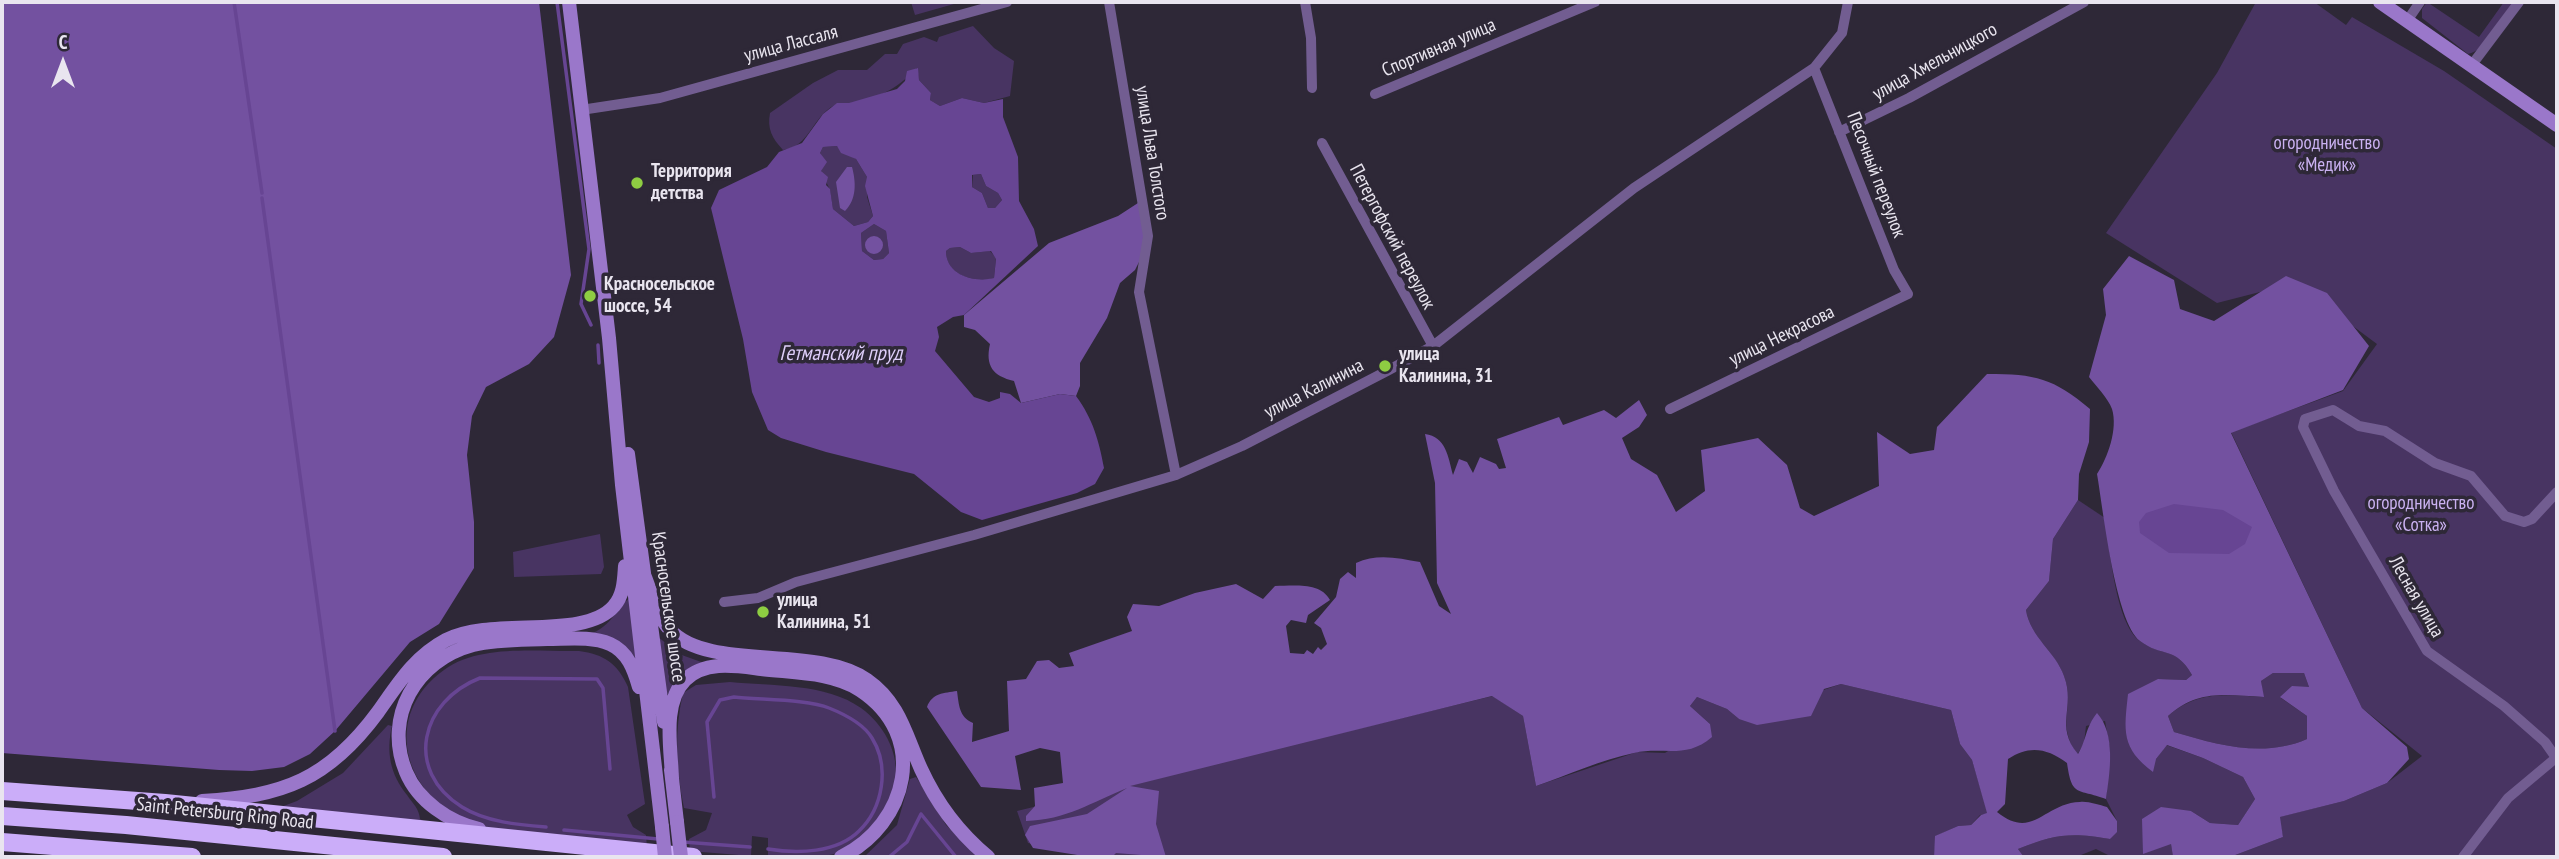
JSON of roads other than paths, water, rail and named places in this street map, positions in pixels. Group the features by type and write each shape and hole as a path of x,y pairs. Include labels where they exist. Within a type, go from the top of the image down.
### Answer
{"highway":[{"path":"2,791 165,803 693,857"},
{"name":"Saint Petersburg Ring Road","path":"2,816 126,825 443,857"},
{"path":"2,842 192,857"}],"main road":[{"name":"Красносельское шоссе","path":"569,2 612,363 645,577 681,857"},
{"path":"2380,2 2557,125"},
{"name":"Красносельское шоссе","path":"612,363 622,485 665,857"},
{"path":"165,803 240,799 281,790 305,780 360,736 410,667 427,651 450,638 480,629 584,624 601,618 616,605 623,586 622,485"},
{"path":"645,577 658,611 670,629 683,640 725,652 834,666 867,680 898,712 928,783 955,825 988,857"},
{"path":"542,841 465,826 433,807 417,792 402,763 397,740 403,703 412,686 427,671 443,657 462,649 496,641 590,639 611,645 623,653 634,668 651,736"},
{"path":"672,778 671,709 685,680 700,670 722,665 812,675 845,682 880,707 895,731 902,758 903,781 900,797 875,835 861,847 841,857"}],"street":[{"name":"улица Лассаля","path":"581,110 660,98 1007,2"},
{"name":"улица Льва Толстого","path":"1109,2 1148,236 1139,292 1176,475"},
{"path":"1305,2 1311,38 1312,88"},
{"name":"Спортивная улица","path":"1374,94 1595,2"},
{"name":"улица Калинина","path":"724,602 758,598 796,582 947,543 1176,475 1242,446 1433,346 1634,188 1814,68 1842,33 1848,2"},
{"name":"улица Хмельницкого","path":"1839,132 1909,98 2084,2"},
{"path":"2407,21 2420,2"},
{"path":"2471,66 2519,2"},
{"name":"Песочный переулок","path":"1814,68 1894,270 1908,294"},
{"name":"Петергофский переулок","path":"1322,144 1433,346"},
{"name":"улица Некрасова","path":"1671,409 1908,294"},
{"name":"Лесная улица","path":"2557,492 2532,519 2514,521 2505,516 2471,476 2435,463 2385,431 2359,426 2333,410 2305,419 2303,427 2334,492 2427,652 2504,706 2545,742 2557,758"},
{"path":"2463,857 2508,797 2557,758"}],"water":[{"name":"Гетманский пруд","path":"918,68 919,80 931,93 930,100 940,106 962,98 984,103 1003,99 1003,117 1018,157 1019,201 1034,229 1038,246 964,315 953,317 937,327 939,337 935,351 974,397 989,402 1000,398 1000,392 1010,394 1021,403 1060,394 1076,396 1094,430 1104,468 1095,484 1077,493 982,520 961,512 914,474 826,452 781,438 768,430 752,392 743,339 711,208 719,190 767,167 779,152 802,143 823,114 837,103 849,103 897,89 905,81 907,71","holes":["837,146 841,153 856,159 867,177 865,186 873,216 868,222 854,226 833,209 830,189 826,185 828,177 821,171 827,162 820,153 823,147","981,174 986,186 998,193 1002,200 995,208 988,208 982,193 972,187 972,175","874,224 886,231 889,253 883,259 874,260 862,251 861,233","960,247 971,253 991,251 996,259 994,278 970,278 956,271 947,259 946,251"]},
{"path":"2174,504 2223,510 2252,527 2245,544 2229,554 2169,553 2140,533 2139,522 2146,513"}],"waterway":[{"path":"234,2 262,193"},
{"path":"557,2 589,249 581,304 591,325"},
{"path":"262,198 335,731"},
{"path":"598,345 599,363"},
{"path":"546,827 514,824 481,816 462,807 443,792 432,774 426,756 427,737 433,719 444,703 460,689 480,678 597,679 603,688 610,769"},
{"path":"714,797 707,722 720,700 734,697 820,705 847,716 864,728 878,749 882,774 878,799 867,822 850,838 828,848 804,851 768,849"},
{"path":"921,814 956,857"},
{"path":"889,857 907,842 921,814"},
{"path":"564,830 658,839"},
{"path":"683,842 750,847"}],"place":[{"name":"Территория детства","path":"637,183"},
{"name":"Красносельское шоссе, 54","path":"590,296"},
{"name":"улица Калинина, 31","path":"1385,366"},
{"name":"улица Калинина, 51","path":"763,612"}],"park label":[{"name":"огородничество «Медик»","path":"2327,155"},
{"name":"огородничество «Сотка»","path":"2421,515"}]}
